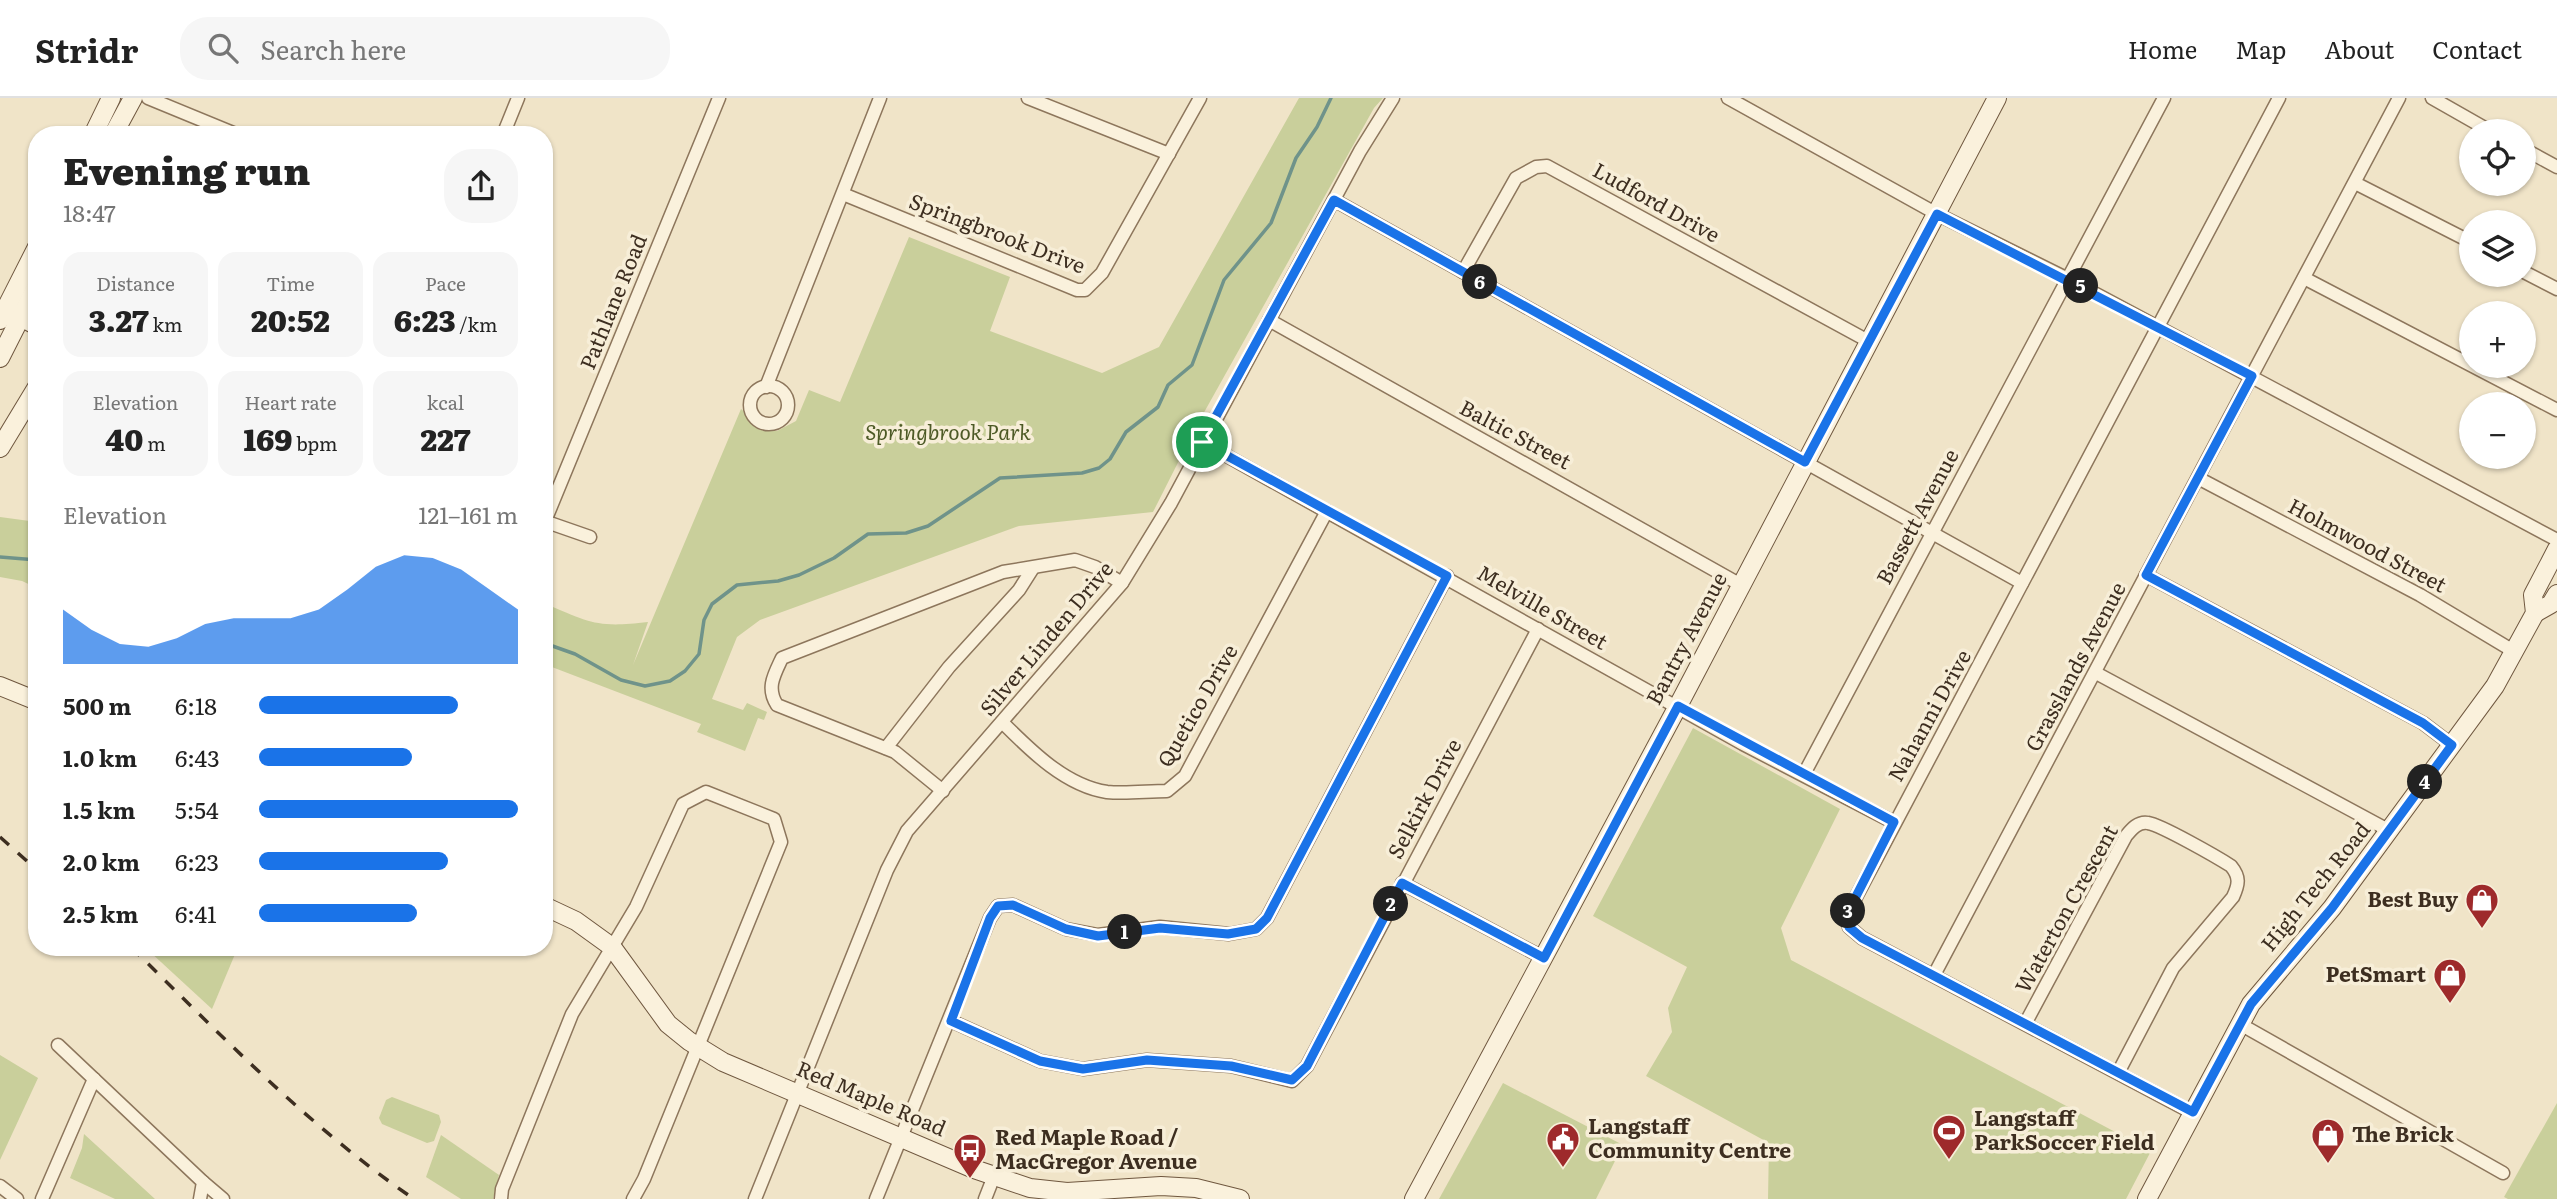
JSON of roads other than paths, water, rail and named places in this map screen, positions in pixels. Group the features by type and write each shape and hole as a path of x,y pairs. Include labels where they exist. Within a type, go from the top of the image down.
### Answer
{"street":[{"path":"97,126 111,98"},
{"path":"119,126 136,98 213,126"},
{"path":"507,126 518,98"},
{"name":"Pathlane Road","path":"553,499 719,98"},
{"path":"765,387 880,98"},
{"path":"1028,98 1169,154"},
{"name":"Springbrook Drive","path":"843,194 1077,290 1084,290 1102,273 1200,98"},
{"name":"Silver Linden Drive","path":"755,1199 887,870 907,831 1122,583 1334,200 1394,98"},
{"path":"1728,98 1937,214 2252,376 2557,540"},
{"name":"Bantry Avenue","path":"1414,1199 1678,706 1997,98"},
{"name":"Bassett Avenue","path":"1804,774 2164,98"},
{"name":"Nahanni Drive","path":"2193,1112 1862,938 1849,927 1846,916 2279,98"},
{"name":"Grasslands Avenue","path":"1934,975 2399,98"},
{"path":"2432,98 2469,119"},
{"path":"2536,156 2557,167"},
{"name":"Ludford Drive","path":"1463,272 1516,178 1536,167 1547,166 1870,342"},
{"path":"2355,183 2459,236"},
{"path":"1334,200 2022,583"},
{"path":"0,358 28,277"},
{"path":"2304,278 2557,410"},
{"path":"2536,278 2557,289"},
{"path":"16,318 28,299"},
{"name":"Baltic Street","path":"1269,320 1564,483 1741,585"},
{"path":"0,448 28,402"},
{"name":"Melville Street","path":"1202,442 1678,706 1894,822"},
{"name":"Holmwood Street","path":"2198,478 2420,595 2515,652"},
{"name":"Quetico Drive","path":"1003,723 1038,757 1091,786 1107,792 1167,790 1185,775 1327,511"},
{"path":"553,524 590,537"},
{"name":"High Tech Road","path":"2147,1199 2251,1004 2332,908 2495,686 2535,613 2533,595 2557,549"},
{"path":"943,791 910,762 886,748 777,705 771,685 782,659 985,579 1033,568 1075,560 1084,562 1122,583"},
{"path":"886,748 949,667 1019,590 1033,568"},
{"path":"2146,575 2416,719 2452,745"},
{"path":"876,1199 900,1136 951,1021 990,918 998,906 1013,905 1066,929 1098,936 1160,928 1228,934 1256,929 1267,918 1447,576"},
{"name":"High Tech Road","path":"2535,613 2551,604 2557,594"},
{"name":"Selkirk Drive","path":"951,1021 1040,1061 1083,1069 1147,1060 1231,1066 1292,1080 1307,1066 1538,629"},
{"path":"2096,673 2390,831"},
{"path":"0,686 28,697"},
{"path":"501,1199 502,1189 572,1014 636,907 683,804 706,792 774,819 781,842 644,1179 633,1199"},
{"name":"Waterton Crescent","path":"2025,1024 2126,836 2138,824 2146,822 2161,828 2231,866 2237,873 2238,884 2232,897 2173,968 2119,1072"},
{"path":"1402,883 1544,958"},
{"name":"Red Maple Road","path":"553,910 576,921 612,947 653,1007 668,1024 723,1062 994,1176 1030,1188 1067,1192 1161,1186 1196,1188 1240,1199"},
{"path":"2241,1024 2503,1173"},
{"path":"58,1045 223,1199"},
{"path":"42,1199 94,1079"},
{"path":"985,1199 994,1176"},
{"path":"200,1199 203,1182"},
{"path":"0,1186 17,1199"}],"waterway":[{"path":"553,646 575,654 621,680 645,686 670,681 685,671 699,654 704,620 712,604 737,585 778,581 799,575 834,558 868,534 906,533 928,526 1000,478 1082,473 1099,468 1110,459 1126,432 1158,407 1168,385 1192,365 1224,280 1271,223 1296,158 1317,127 1331,98"},
{"path":"0,557 28,559"}],"railway":[{"path":"0,837 28,862"},
{"path":"140,956 302,1111 338,1142 414,1199"}],"place":[{"name":"Best Buy","path":"2482,930"},
{"name":"PetSmart","path":"2450,1005"},
{"name":"Langstaff ParkSoccer Field","path":"1949,1161"},
{"name":"The Brick","path":"2328,1165"},
{"name":"Langstaff Community Centre","path":"1563,1169"},
{"name":"Red Maple Road / MacGregor Avenue","path":"970,1180"}],"park label":[{"name":"Springbrook Park","path":"948,433"}]}
